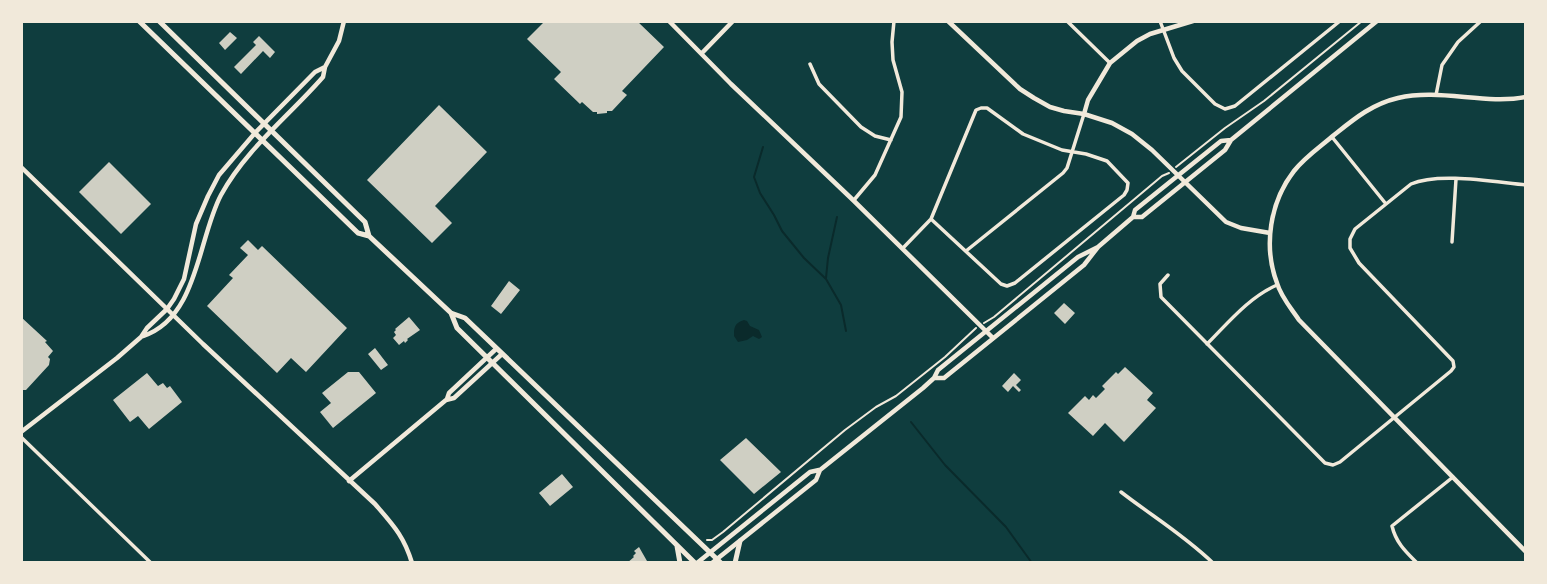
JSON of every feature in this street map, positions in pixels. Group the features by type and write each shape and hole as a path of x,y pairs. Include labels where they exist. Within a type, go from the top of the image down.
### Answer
{"main road":[{"path":"139,21 260,129 270,133 365,222 369,236"},
{"path":"159,21 260,129 262,141 358,233 369,236 451,313 465,318 710,552 717,562"},
{"path":"451,313 457,328 486,358 696,563"},
{"path":"735,563 740,541"},
{"path":"676,543 680,563"}],"street":[{"path":"141,337 153,333 183,301 217,203 237,169 323,77 344,21"},
{"path":"670,21 731,84 993,338"},
{"path":"702,54 733,21"},
{"path":"853,200 875,175 901,117 903,106 900,83 893,60 894,21"},
{"path":"948,21 1020,89 1050,107 1084,114 1132,134 1230,225 1270,233"},
{"path":"1067,21 1110,63"},
{"path":"1160,21 1182,71 1215,104 1225,109 1235,106 1340,21"},
{"path":"966,251 1067,168 1088,100 1110,63 1136,41 1194,21"},
{"path":"1133,217 1142,217 1185,183 1225,150 1231,140 1377,21"},
{"path":"1436,95 1442,65 1458,42 1481,21"},
{"path":"810,64 819,84 861,127 891,140"},
{"path":"151,563 21,434 117,358 167,309 184,279 196,224 219,175 316,72 326,67"},
{"path":"1526,97 1502,100 1414,95 1381,103 1358,116 1301,163 1278,200 1270,233 1271,259 1277,285 1299,320 1526,552"},
{"path":"903,248 931,219 978,108 987,108 1023,134 1062,150 1086,154 1107,162 1128,183 1124,195 1015,283 1007,286 1001,284 931,219"},
{"path":"1332,137 1386,204"},
{"path":"934,378 944,378 1084,265 1098,247 1133,217 1135,210 1221,141 1231,140"},
{"path":"21,167 167,309 375,504 395,525 406,544 412,563"},
{"path":"1168,275 1160,284 1161,297 1325,463 1333,465 1395,418 1451,371 1454,364 1359,263 1350,248 1350,239 1355,229 1411,184 1422,179 1526,185"},
{"path":"1452,242 1456,179"},
{"path":"696,563 810,472 820,470 1078,257 1098,247"},
{"path":"1207,344 1238,312 1277,285"},
{"path":"446,400 449,393 496,349"},
{"path":"349,481 446,400 454,398 502,354"},
{"path":"717,562 816,480 820,470"},
{"path":"1418,563 1402,548 1394,536 1392,526 1453,477"},
{"path":"1121,492 1192,542 1213,563"}],"path":[{"path":"1179,165 1264,101 1362,21"},
{"path":"994,317 1166,175"},
{"path":"707,540 712,540 723,532 864,415 891,399 945,357 972,330"}],"water":[{"path":"744,320 759,330 762,337 759,339 753,336 738,342 734,336 736,324"}],"building":[{"path":"545,21 637,21 664,47 622,91 627,95 612,111 597,114 582,102 580,104 554,79 561,72 527,39"},
{"path":"230,32 237,38 225,50 219,43"},
{"path":"259,36 275,52 270,58 263,51 241,74 234,67 256,45 253,42"},
{"path":"439,105 487,152 435,206 452,223 432,243 367,180"},
{"path":"109,162 151,204 121,234 79,192"},
{"path":"248,240 258,250 262,246 347,328 306,372 291,358 277,373 207,306 233,278 229,275 248,255 240,248"},
{"path":"509,281 520,290 501,314 491,306"},
{"path":"1064,303 1075,313 1065,324 1054,313"},
{"path":"21,317 47,341 45,342 53,351 48,357 49,365 26,390 21,388"},
{"path":"409,317 420,330 399,345 393,338 396,335 395,329"},
{"path":"375,348 388,365 381,370 368,354"},
{"path":"1125,367 1153,393 1147,400 1156,408 1124,442 1105,423 1093,436 1068,413 1085,396 1089,400 1093,395 1096,398 1105,389 1102,386"},
{"path":"348,372 359,372 376,393 333,428 320,412 331,403 322,393"},
{"path":"147,373 158,386 163,383 167,388 170,386 182,402 149,429 138,416 130,422 113,400"},
{"path":"1014,373 1021,380 1016,385 1021,390 1019,392 1013,386 1008,392 1002,386"},
{"path":"746,438 781,472 754,494 720,460"},
{"path":"562,474 573,487 550,506 539,493"},
{"path":"639,547 647,561 627,563 634,557 634,551"}],"waterway":[{"path":"763,147 754,177 760,193 782,231 826,279 841,305 846,331"},
{"path":"826,278 837,217"},
{"path":"911,422 945,465 1006,527 1032,563"}]}
